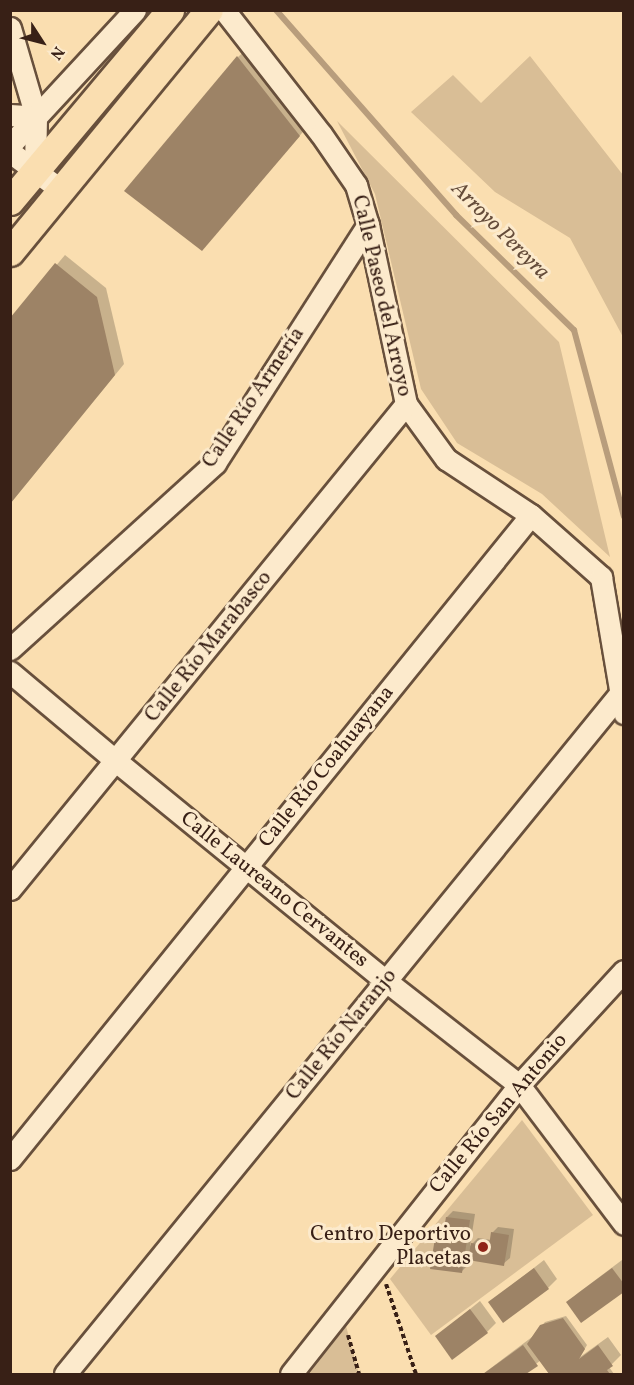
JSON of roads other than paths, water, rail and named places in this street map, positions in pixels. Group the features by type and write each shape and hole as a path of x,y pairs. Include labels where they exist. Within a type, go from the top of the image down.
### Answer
{"main road":[{"path":"10,201 170,10"},
{"path":"10,252 208,10"}],"street":[{"path":"10,145 135,10"},
{"name":"Calle Paseo del Arroyo","path":"224,10 321,134 356,185 368,225 406,404 446,459 531,516 601,577 621,704"},
{"path":"10,28 36,117 35,170"},
{"path":"10,115 36,117"},
{"path":"10,152 61,190"},
{"name":"Calle Río Armería","path":"10,649 215,463 368,225"},
{"name":"Calle Río Marabasco","path":"10,889 406,404"},
{"name":"Calle Río Coahuayana","path":"10,1159 531,516"},
{"name":"Calle Laureano Cervantes","path":"10,672 116,762 386,981 519,1085 624,1224"},
{"name":"Calle Río Naranjo","path":"65,1374 386,981 621,704"},
{"name":"Calle Río San Antonio","path":"291,1374 519,1085 624,971"}],"waterway":[{"name":"Arroyo Pereyra","path":"276,10 456,215 574,330 624,516"}],"place":[{"name":"Centro Deportivo Placetas","path":"483,1247"}]}
